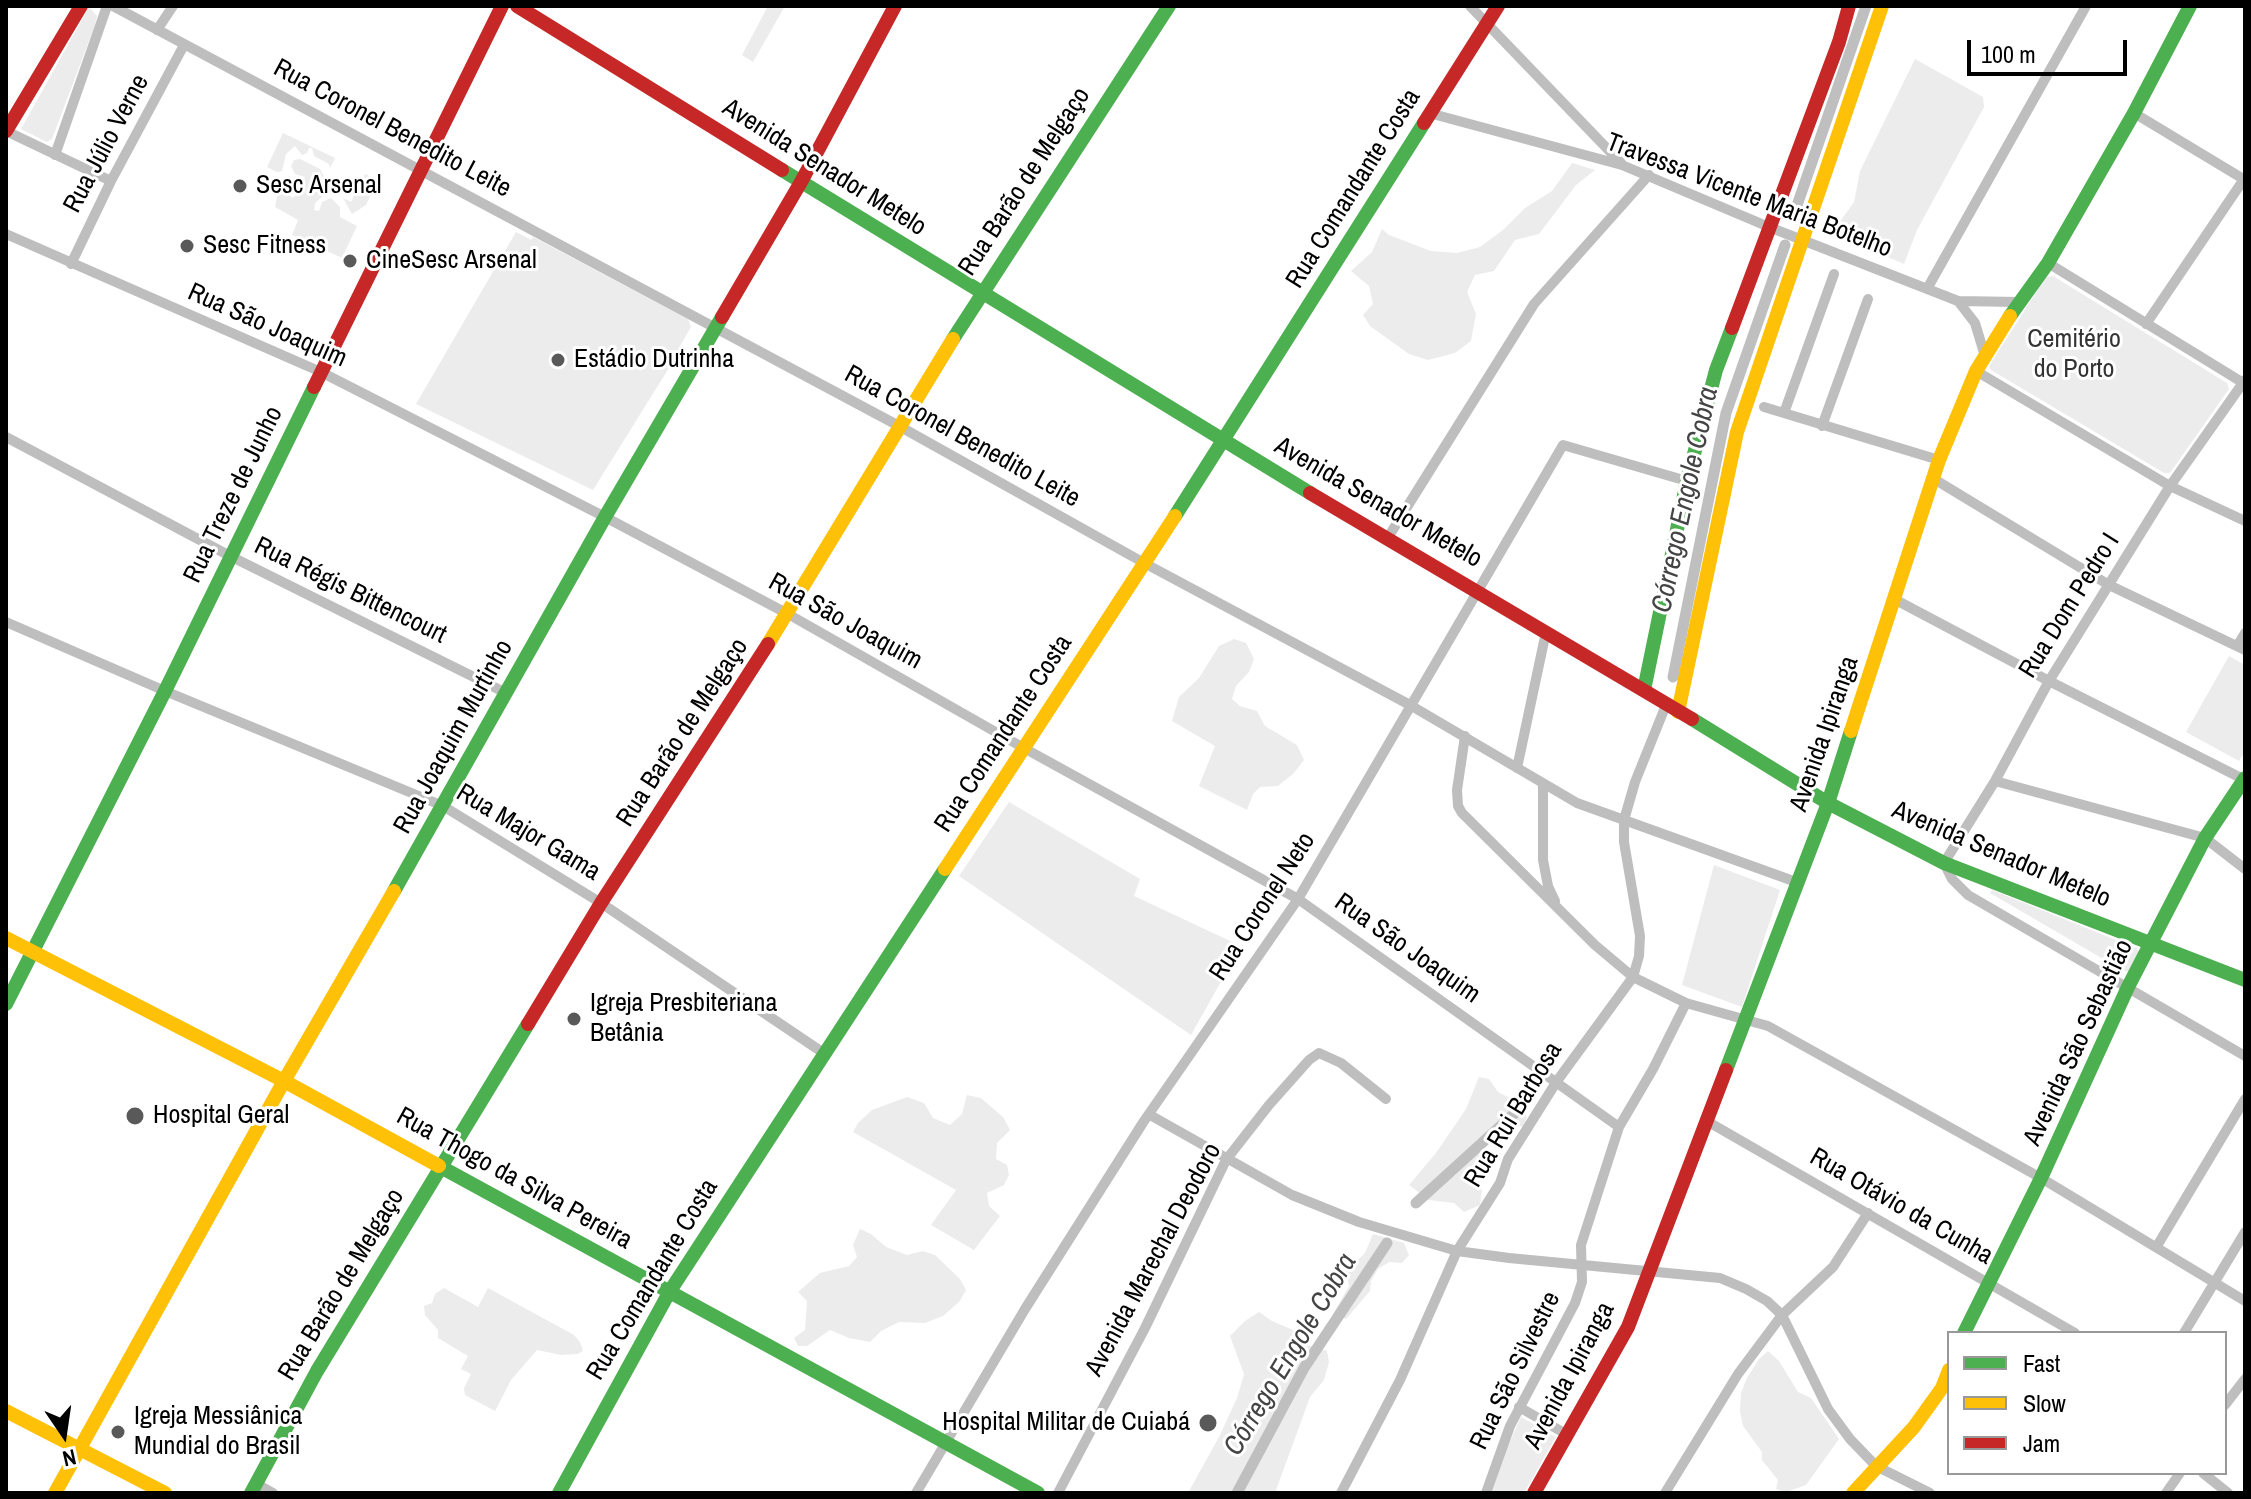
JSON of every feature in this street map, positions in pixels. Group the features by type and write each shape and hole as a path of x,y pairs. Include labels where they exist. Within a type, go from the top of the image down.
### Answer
{"street":[{"path":"81,6 6,131 111,181"},
{"path":"55,155 107,6"},
{"name":"Rua Coronel Benedito Leite","path":"113,6 899,426 1143,563 1410,705 1577,803 1799,883"},
{"path":"157,30 173,6"},
{"name":"Rua Treze de Junho","path":"6,1004 165,691 502,6"},
{"name":"Avenida Senador Metelo","path":"517,6 981,294 1828,803 1944,863 2245,980"},
{"name":"Rua Joaquim Murtinho","path":"55,1493 284,1081 605,517 801,182 895,6"},
{"name":"Rua Barão de Melgaço","path":"254,1489 317,1371 601,903 788,614 981,294 1169,6"},
{"path":"1470,6 1622,165"},
{"name":"Rua Comandante Costa","path":"559,1493 670,1291 1224,440 1498,6"},
{"path":"1644,690 1687,481 1716,370 1839,42 1849,6"},
{"path":"1672,708 1748,395 1882,6"},
{"path":"1927,289 2086,6"},
{"name":"Avenida Ipiranga","path":"1534,1493 1628,1327 1705,1120 1799,883 1939,460 1976,371 2019,302 2048,263 2134,113 2190,6"},
{"name":"Rua Júlio Verne","path":"71,264 111,181 184,45"},
{"name":"Travessa Vicente Maria Botelho","path":"1429,113 1622,165 1958,301 2019,302"},
{"path":"2134,113 2244,180 2146,324"},
{"path":"1387,539 1534,304 1649,175"},
{"name":"Rua São Joaquim","path":"6,234 321,372 788,614 1298,899 1619,1127"},
{"path":"2048,263 2244,382"},
{"path":"1784,413 1834,274"},
{"path":"1822,426 1868,299"},
{"path":"1958,301 1975,323 1985,356"},
{"path":"1976,371 2170,486 2245,521"},
{"name":"Rua Dom Pedro I","path":"1944,863 1995,781 2049,681 2170,486 2244,382"},
{"path":"1764,407 1939,460"},
{"name":"Rua Régis Bittencourt","path":"6,437 230,556 506,693"},
{"name":"Rua Coronel Neto","path":"916,1493 1025,1309 1150,1115 1298,899 1563,445 1687,481"},
{"path":"1934,479 2109,585 2241,648 2245,633"},
{"path":"1894,599 2245,779"},
{"name":"Rua Major Gama","path":"6,622 443,806 601,903 825,1054"},
{"path":"1517,768 1546,632"},
{"name":"Rua Rui Barbosa","path":"1341,1493 1400,1380 1457,1251 1500,1183 1508,1159 1557,1081 1633,977 1640,936 1624,842 1624,820 1635,782 1672,708"},
{"path":"1465,736 1457,790 1458,806 1595,945 1633,977 1686,1003 1768,1026 2041,1178 2245,1301"},
{"name":"Avenida São Sebastião","path":"1965,1331 2041,1178 2128,987 2205,838 2245,779"},
{"path":"1995,781 2205,838 2245,869"},
{"path":"1543,785 1543,860 1548,886 1557,907"},
{"path":"1944,863 1952,879 1968,895 2245,1056"},
{"name":"Rua Thogo da Silva Pereira","path":"6,938 284,1081 1038,1493"},
{"name":"Rua São Silvestre","path":"1486,1493 1499,1452 1519,1407 1575,1303 1582,1282 1581,1245 1619,1127 1686,1003"},
{"name":"Avenida Marechal Deodoro","path":"1058,1493 1145,1328 1226,1160 1309,1060 1319,1053 1341,1063 1386,1099"},
{"path":"2157,1246 2245,1099"},
{"path":"1150,1115 1292,1195 1359,1222 1457,1251 1720,1278 1767,1301 1782,1315 1828,1409 1850,1439 1876,1466 1930,1493"},
{"name":"Rua Otávio da Cunha","path":"1705,1120 2071,1331"},
{"path":"1665,1493 1738,1374 1782,1315 1833,1267 1868,1213"},
{"path":"2185,1331 2245,1232"},
{"path":"1853,1493 1914,1427 1942,1388 1947,1375"},
{"path":"2227,1402 2245,1379"},
{"path":"1519,1407 1566,1434"},
{"path":"6,1411 165,1493"},
{"path":"2166,1493 2179,1475"},
{"path":"2206,1475 2228,1493"},
{"path":"254,1489 273,1493"}],"green space":[{"path":"768,6 785,6 753,62 742,55"},
{"path":"89,7 97,16 95,25 52,139 47,142 21,129"},
{"path":"1915,59 1983,97 1984,107 1917,230 1904,264 1824,230 1839,223 1854,202 1860,171"},
{"path":"283,133 335,158 330,168 329,164 314,156 312,148 302,155 295,146 286,154 282,171 267,167"},
{"path":"300,159 320,169 326,180 323,196 315,203 314,210 319,211 322,202 331,198 340,207 340,217 357,226 342,258 292,235 298,220 275,207 278,192 287,191 292,198 297,195 305,177 295,174 291,166 294,160"},
{"path":"1572,163 1595,170 1576,185 1539,234 1515,240 1494,271 1475,275 1467,292 1476,314 1471,341 1455,353 1428,360 1409,354 1370,326 1363,315 1373,304 1369,286 1351,271 1372,252 1382,229 1389,235 1431,251 1457,253 1480,247 1525,208 1552,191"},
{"path":"365,174 378,180 366,205 352,214 343,198 351,202"},
{"name":"Estádio Dutrinha","path":"516,232 531,240 533,237 688,319 691,327 682,347 593,490 416,404"},
{"name":"Cemitério do Porto","path":"2053,276 2227,383 2229,389 2170,473 2164,473 1991,370 1989,366 2046,277"},
{"path":"1234,639 1246,643 1254,659 1249,672 1236,686 1232,699 1240,706 1257,711 1265,726 1297,745 1304,760 1278,786 1260,787 1253,794 1247,810 1199,786 1215,746 1172,721 1179,697 1199,678 1219,646"},
{"path":"2229,656 2245,665 2245,751 2239,761 2186,732"},
{"path":"1009,802 1140,879 1134,896 1241,946 1191,1035 959,876"},
{"path":"1714,865 1780,890 1742,1007 1682,985"},
{"path":"1992,890 2136,948 2140,953 2129,972 2122,970 1990,893"},
{"path":"1479,1077 1489,1079 1498,1092 1512,1099 1527,1117 1523,1126 1502,1130 1484,1146 1488,1158 1483,1167 1470,1173 1482,1190 1480,1205 1464,1212 1454,1203 1429,1200 1409,1185 1466,1109"},
{"path":"967,1095 981,1098 1003,1117 1010,1130 997,1143 996,1159 1007,1165 1009,1175 1004,1185 987,1193 989,1206 1000,1216 974,1250 931,1225 956,1190 853,1132 872,1110 907,1097 924,1103 933,1118 950,1125 962,1114"},
{"path":"860,1229 886,1247 907,1255 923,1251 935,1255 960,1279 966,1290 960,1301 943,1316 925,1323 899,1322 881,1331 870,1342 830,1330 807,1346 798,1346 794,1338 805,1330 807,1301 798,1292 820,1273 849,1266 857,1257 853,1245"},
{"path":"1373,1234 1404,1243 1409,1255 1402,1263 1389,1262 1378,1269 1371,1281 1370,1291 1346,1319 1333,1314 1349,1286 1346,1271 1365,1253"},
{"path":"444,1288 478,1307 488,1288 574,1335 583,1351 561,1355 537,1350 511,1380 495,1411 465,1395 464,1388 471,1374 461,1369 468,1356 438,1338 438,1330 425,1315 424,1306 432,1303 435,1294"},
{"path":"1259,1312 1293,1330 1308,1345 1327,1351 1329,1362 1324,1380 1310,1397 1275,1493 1188,1493 1219,1437 1244,1374 1230,1336"},
{"path":"1768,1351 1779,1361 1798,1392 1811,1398 1839,1439 1806,1485 1786,1492 1776,1489 1778,1480 1762,1460 1762,1452 1743,1426 1740,1411 1741,1393 1747,1378"},
{"path":"1521,1417 1556,1437 1524,1493 1491,1493 1506,1450"}],"waterway":[{"name":"Córrego Engole Cobra","path":"1793,217 1866,6"},
{"name":"Córrego Engole Cobra","path":"1673,677 1726,413 1785,245"},
{"name":"Córrego Engole Cobra","path":"1416,1203 1516,1112"},
{"name":"Córrego Engole Cobra","path":"1237,1493 1304,1368 1387,1243"}],"traffic: fast":[{"path":"953,339 1169,6"},
{"path":"2010,316 2048,263 2134,113 2190,6"},
{"path":"1175,516 1424,123"},
{"path":"782,170 1310,493"},
{"path":"394,891 722,317"},
{"path":"1644,690 1687,481 1716,370 1732,328"},
{"path":"6,1004 165,691 314,387"},
{"path":"1692,719 1828,803 1944,863 2245,980"},
{"path":"1726,1070 1828,803 1851,731"},
{"path":"1965,1331 2041,1178 2128,987 2205,838 2245,778"},
{"path":"559,1493 670,1291 945,869"},
{"path":"251,1493 317,1371 528,1024"},
{"path":"439,1166 1038,1493"}],"traffic: slow":[{"path":"1678,712 1737,432 1882,6"},
{"path":"1851,731 1939,460 1976,371 2010,316"},
{"path":"768,644 953,339"},
{"path":"945,869 1175,516"},
{"path":"55,1493 284,1081 394,891"},
{"path":"6,938 284,1081 439,1166"},
{"path":"1853,1493 1914,1427 1942,1388 1947,1375"},
{"path":"6,1411 165,1493"}],"traffic: jam":[{"path":"6,131 81,6"},
{"path":"314,387 502,6"},
{"path":"517,6 782,170"},
{"path":"722,317 801,182 895,6"},
{"path":"1424,123 1498,6"},
{"path":"1732,328 1839,42 1849,6"},
{"path":"1310,493 1692,719"},
{"path":"528,1024 601,903 768,644"},
{"path":"1534,1493 1628,1327 1726,1070"}],"place":[{"name":"Sesc Arsenal","path":"240,186"},
{"name":"Sesc Fitness","path":"187,246"},
{"name":"CineSesc Arsenal","path":"350,261"},
{"name":"Estádio Dutrinha","path":"558,360"},
{"name":"Igreja Presbiteriana Betânia","path":"574,1019"},
{"name":"Hospital Geral","path":"135,1116"},
{"name":"Hospital Militar de Cuiabá","path":"1208,1423"},
{"name":"Igreja Messiânica Mundial do Brasil","path":"118,1432"}]}
